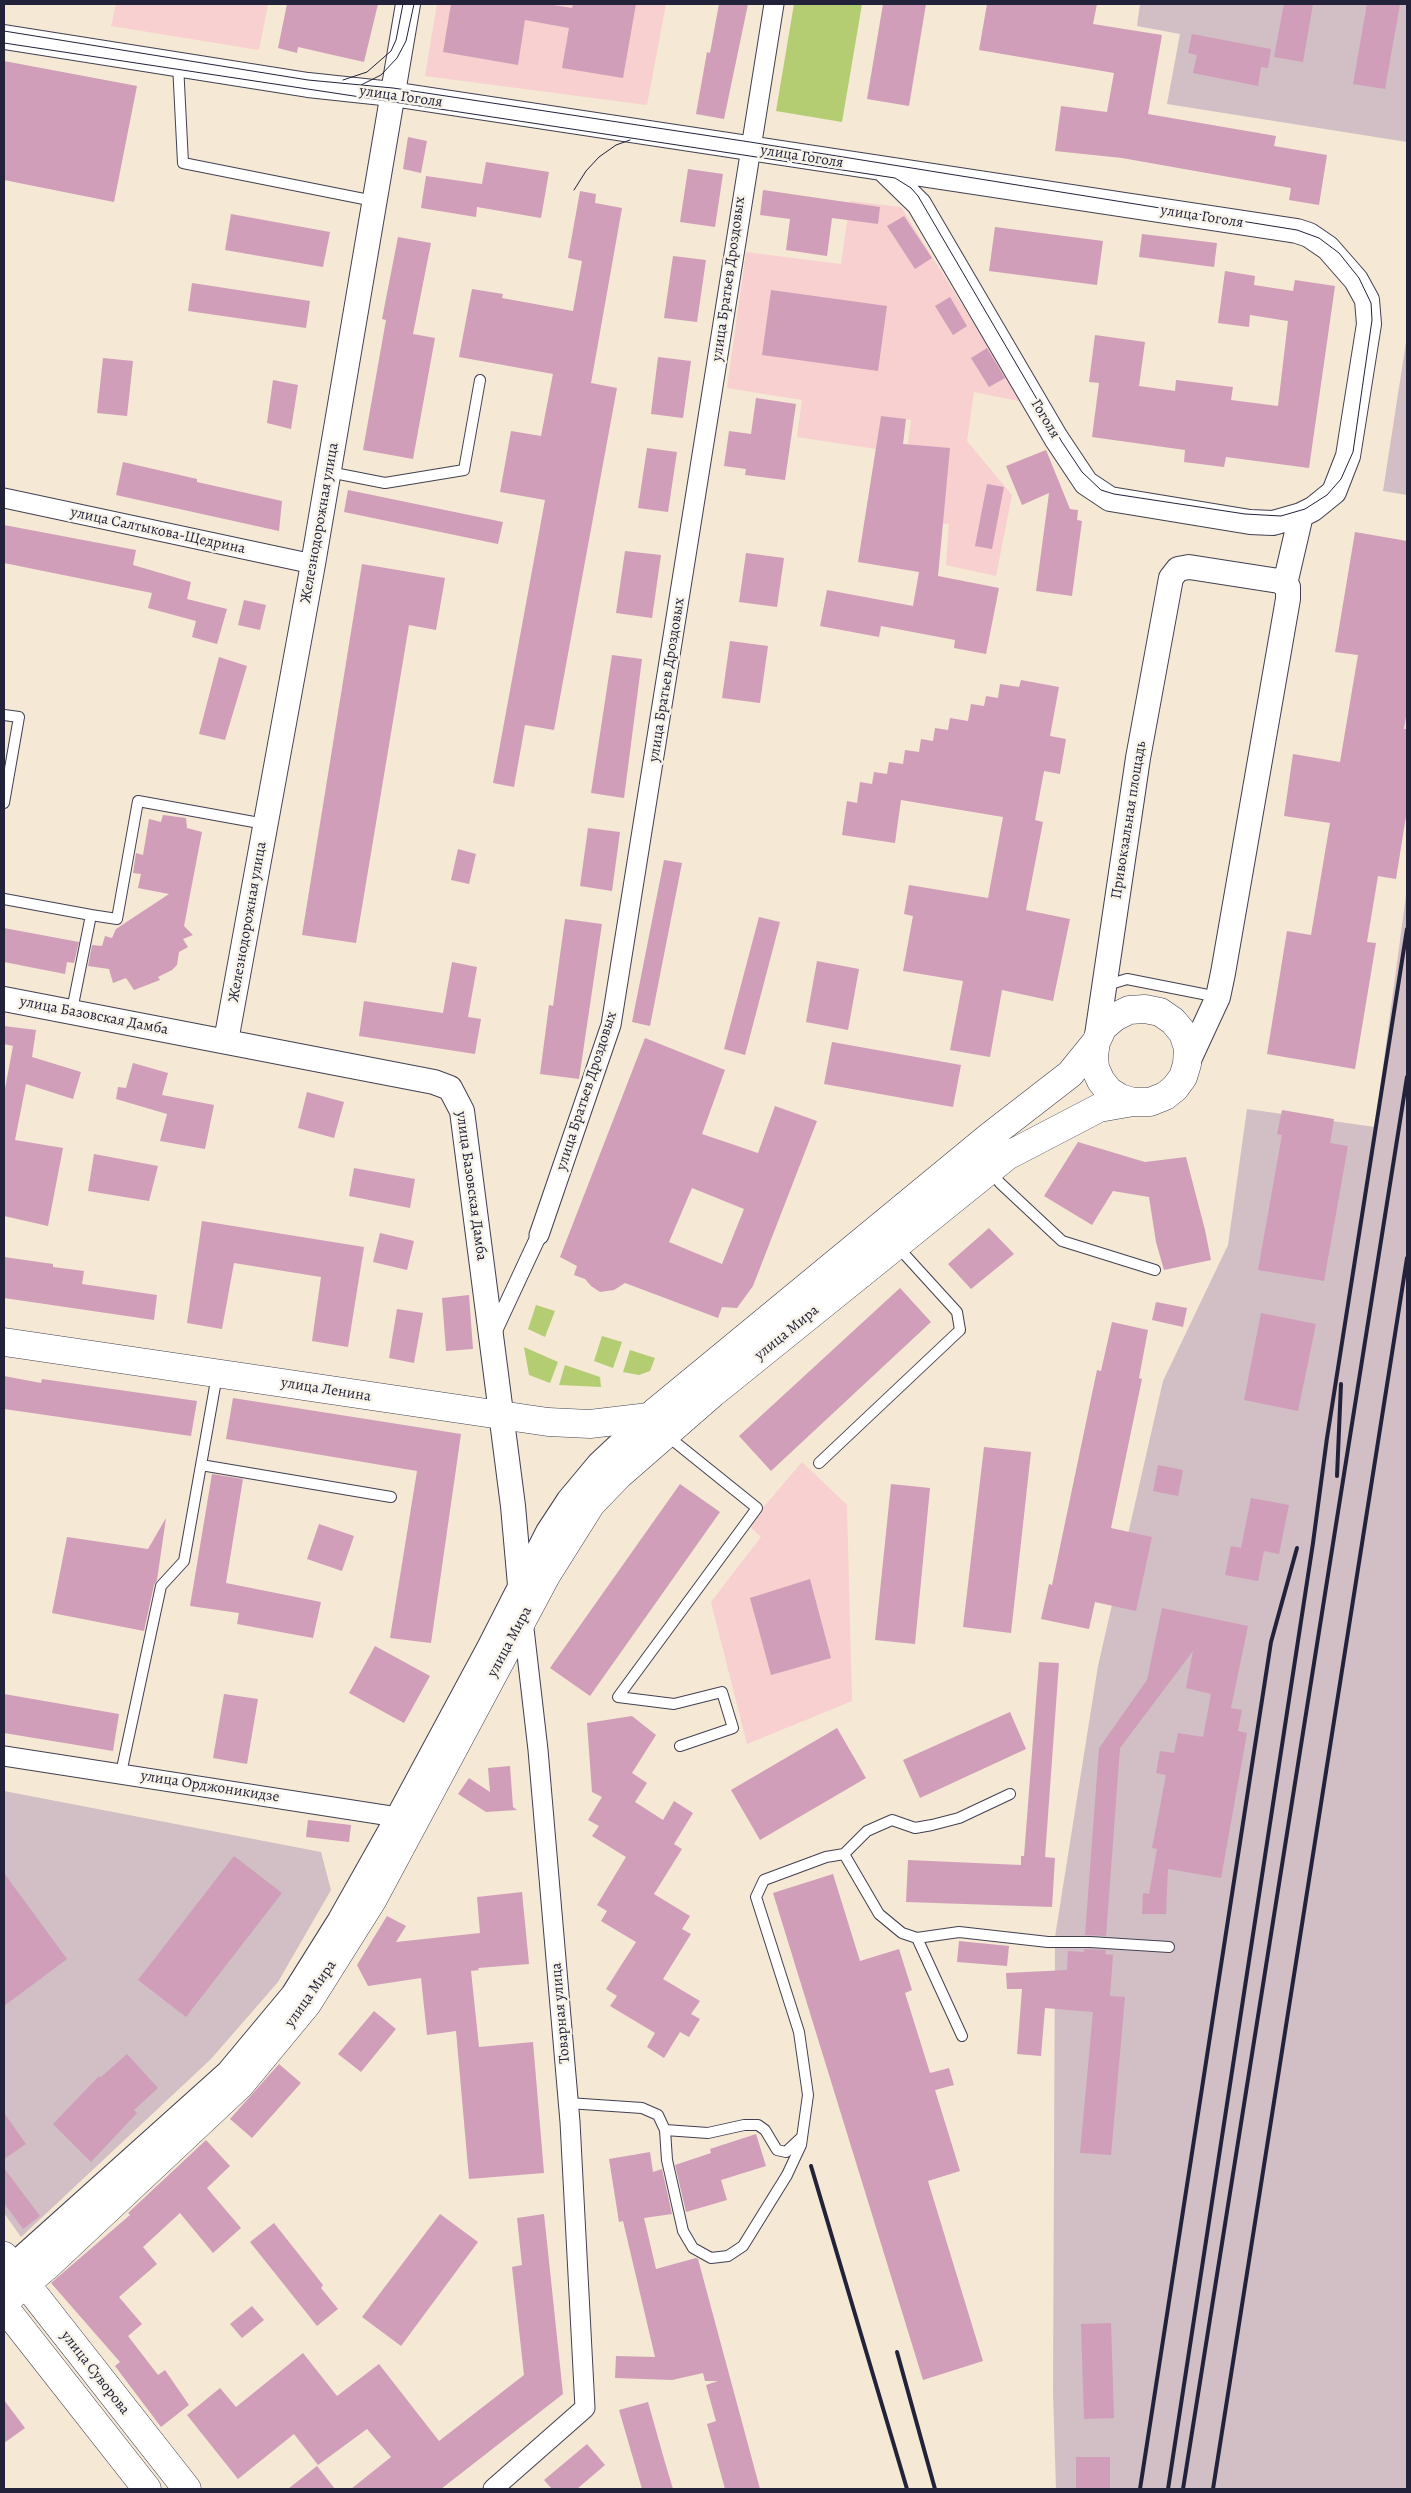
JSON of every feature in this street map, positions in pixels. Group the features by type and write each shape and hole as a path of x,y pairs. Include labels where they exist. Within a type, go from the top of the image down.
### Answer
{"main road":[{"path":"1144,1009 1160,1012 1173,1021 1183,1033 1188,1048 1187,1064 1183,1077 1175,1088 1165,1096 1150,1102 1133,1102 1120,1098 1109,1091 1100,1080 1095,1068 1096,1042 1103,1028 1115,1017 1129,1010 1144,1009"},
{"name":"улица Мира","path":"4,2302 11,2270 240,2085 307,2004 373,1899 407,1818 523,1619 556,1558 591,1504 619,1475 657,1425 990,1136 1070,1074 1096,1042"},
{"name":"улица Мира","path":"657,1425 896,1245 1007,1156 1099,1108 1133,1102"},
{"name":"улица Ленина","path":"4,1342 500,1416 590,1424 657,1425"},
{"name":"улица Суворова","path":"11,2270 187,2489"},
{"name":"улица Суворова","path":"4,2307 147,2489"}],"street":[{"name":"Железнодорожная улица","path":"226,1042 313,564 408,4"},
{"name":"улица Братьев Дроздовых","path":"492,1337 539,1235 611,1025 694,513 749,149 774,4"},
{"name":"улица Гоголя","path":"4,37 308,85 392,94 1297,231 1323,244 1345,264 1367,300 1369,324 1348,456 1334,492 1328,498 1301,514"},
{"name":"Гоголя","path":"883,169 919,204 1056,438 1086,483 1110,499 1250,522 1273,523 1301,514"},
{"name":"улица Салтыкова-Щедрина","path":"4,498 313,564"},
{"path":"1187,1064 1218,997 1288,599 1289,592 1285,584 1301,514"},
{"name":"Привокзальная площадь","path":"1096,1042 1138,758 1171,578 1178,569 1189,567 1285,584"},
{"name":"улица Базовская Дамба","path":"4,998 434,1082 450,1088 462,1111 492,1337 523,1619"},
{"name":"улица Мира","path":"407,1818 520,1584 568,1500 600,1464 657,1425"},
{"name":"Товарная улица","path":"493,2489 585,2408 568,2103 538,1750 523,1619"},
{"name":"улица Орджоникидзе","path":"4,1756 407,1818"}],"lane":[{"path":"178,64 183,163 374,201"},
{"path":"328,472 385,483 464,470 480,380"},
{"path":"4,714 19,717 4,803"},
{"path":"4,899 117,919 138,801 265,824"},
{"path":"72,1010 91,915"},
{"path":"1104,986 1127,979 1218,997"},
{"path":"989,1169 1000,1183 1062,1241 1155,1270"},
{"path":"819,1462 960,1330 956,1312 896,1245"},
{"path":"121,1773 161,1586 184,1561 217,1373"},
{"path":"657,1425 757,1508 618,1697 674,1704 722,1692 733,1728 680,1746"},
{"path":"201,1466 391,1497"},
{"path":"568,2103 642,2108 658,2115 665,2130 667,2160 683,2231 693,2248 711,2258 728,2256 743,2246 788,2175 801,2145 808,2096 799,2032 756,1897 764,1880 826,1857 844,1854 867,1831 892,1820 915,1828 932,1825 959,1818 1010,1794"},
{"path":"844,1854 879,1914 902,1933 917,1938 959,1932 1048,1942 1090,1942 1169,1947"},
{"path":"917,1938 962,2036"},
{"path":"665,2130 708,2133 744,2125 758,2125 766,2130 777,2150 786,2152 802,2137"}],"shaded area":[{"path":"116,4 268,4 259,50 111,26"},
{"path":"437,4 666,4 647,105 425,76"},
{"path":"1140,4 1407,4 1407,142 1167,104 1180,34 1137,26"},
{"path":"850,201 901,207 1023,402 974,392 967,441 1012,495 996,576 946,565 949,524 899,518 911,420 881,416 876,449 797,437 802,400 727,388 746,252 841,264"},
{"path":"1407,336 1407,495 1383,491"},
{"path":"1407,888 1407,2489 1056,2489 1053,2393 1055,1937 1098,1666 1163,1381 1228,1245 1247,1109 1375,1127"},
{"path":"802,1462 847,1505 852,1701 747,1744 711,1602 761,1537 745,1522 762,1509"},
{"path":"4,1791 321,1852 331,1890 278,1982 211,2059 21,2237 4,2213"}],"green space":[{"path":"794,4 862,4 842,122 776,111"},
{"path":"536,1305 555,1311 545,1337 528,1329"},
{"path":"602,1336 622,1342 613,1368 594,1361"},
{"path":"524,1347 558,1362 550,1383 529,1375"},
{"path":"630,1350 655,1358 650,1371 639,1375 623,1372"},
{"path":"565,1365 600,1377 601,1387 559,1385"}],"building":[{"path":"287,4 378,4 364,62 298,47 297,53 278,48"},
{"path":"451,4 547,4 572,8 573,4 636,4 623,78 562,68 569,28 525,20 518,65 443,52"},
{"path":"719,4 748,4 724,119 696,114 707,52 710,53"},
{"path":"883,4 926,4 909,106 867,99"},
{"path":"987,4 1097,4 1093,24 1162,35 1148,114 1276,136 1274,146 1327,155 1319,205 1289,200 1291,188 1122,158 1055,151 1061,106 1107,112 1114,73 979,50"},
{"path":"1284,4 1313,4 1303,62 1274,57"},
{"path":"1367,4 1400,4 1385,89 1353,84"},
{"path":"1192,34 1271,49 1268,68 1261,67 1258,86 1193,73 1197,55 1188,53"},
{"path":"4,61 137,86 114,202 4,180"},
{"path":"408,137 427,141 421,173 403,169"},
{"path":"486,162 549,172 541,218 477,207 476,217 421,208 426,176 482,184"},
{"path":"688,169 723,174 715,227 680,222"},
{"path":"763,190 880,207 878,224 832,218 827,256 786,250 790,219 760,215"},
{"path":"580,191 596,194 595,203 622,208 591,383 617,388 554,730 525,725 514,787 493,783 545,500 500,492 511,431 541,436 553,374 459,357 472,289 503,294 502,298 573,311 582,261 568,258"},
{"path":"231,214 330,232 323,267 225,250"},
{"path":"904,216 932,258 915,269 887,226"},
{"path":"995,227 1103,241 1097,285 989,271"},
{"path":"1142,234 1217,243 1214,267 1139,257"},
{"path":"398,237 431,243 413,334 435,338 413,459 363,450 386,320 382,319"},
{"path":"673,256 706,260 697,322 664,318"},
{"path":"1225,271 1255,276 1254,285 1293,291 1295,280 1335,286 1309,468 1226,457 1224,467 1184,462 1185,450 1092,437 1099,383 1089,382 1095,335 1145,342 1139,386 1175,391 1176,380 1233,387 1231,400 1278,406 1288,321 1250,315 1249,327 1218,323"},
{"path":"192,283 310,301 306,328 188,311"},
{"path":"771,290 887,306 878,371 762,355"},
{"path":"950,297 967,326 953,335 935,306"},
{"path":"987,348 1005,378 989,387 971,358"},
{"path":"658,357 691,361 683,418 651,414"},
{"path":"103,358 133,361 127,416 97,413"},
{"path":"273,380 298,385 291,429 267,423"},
{"path":"756,398 796,404 785,480 745,475 746,469 724,466 729,431 751,434"},
{"path":"881,416 906,419 903,444 950,448 938,576 999,588 986,654 954,648 955,640 881,626 879,637 820,626 827,590 913,606 919,572 858,562"},
{"path":"647,448 677,452 668,512 638,508"},
{"path":"1046,450 1070,509 1078,510 1077,520 1082,521 1072,596 1036,591 1049,493 1022,505 1006,466"},
{"path":"123,462 197,479 197,482 282,501 279,531 116,495"},
{"path":"987,484 1004,487 992,549 975,546"},
{"path":"348,490 503,522 498,544 344,512"},
{"path":"4,525 136,550 133,565 191,582 187,599 227,609 217,644 192,637 196,621 148,608 152,593 4,563"},
{"path":"1355,532 1407,541 1407,711 1404,729 1407,729 1407,810 1396,879 1378,876 1367,942 1376,943 1355,1069 1267,1054 1287,931 1311,935 1330,823 1284,816 1293,754 1340,762 1358,655 1335,652"},
{"path":"625,551 661,555 652,618 616,613"},
{"path":"746,553 784,558 777,607 739,602"},
{"path":"362,564 445,578 436,630 409,625 356,943 302,935"},
{"path":"244,600 266,605 260,630 238,625"},
{"path":"730,641 768,646 760,703 722,698"},
{"path":"612,655 642,659 624,798 591,793"},
{"path":"219,657 247,666 225,740 199,734"},
{"path":"1021,680 1059,687 1050,736 1066,739 1060,774 1044,771 1035,820 1043,822 1026,910 1070,919 1053,1001 1002,990 990,1057 950,1050 963,981 903,971 913,916 904,914 909,885 988,898 1003,817 901,800 895,843 842,835 847,801 857,803 860,782 872,784 874,772 887,774 889,762 903,764 905,750 919,752 921,739 933,741 935,728 948,730 950,718 968,721 971,704 984,706 986,696 998,698 1000,684 1019,687"},
{"path":"163,815 186,818 187,828 202,832 184,926 193,935 183,939 188,947 179,952 177,965 172,970 158,977 160,980 134,990 126,978 113,983 109,969 88,966 92,945 102,946 105,936 112,938 116,929 169,894 138,888 141,874 133,873 136,853 143,855 149,819 161,822"},
{"path":"588,828 620,832 612,891 580,886"},
{"path":"458,849 476,854 469,884 451,880"},
{"path":"664,860 682,863 650,1026 632,1022"},
{"path":"759,917 780,922 745,1055 724,1049"},
{"path":"565,919 602,924 579,1079 540,1074 549,1005 553,1006"},
{"path":"4,928 79,942 74,963 67,962 65,974 4,962"},
{"path":"817,961 859,969 848,1030 806,1022"},
{"path":"452,962 477,967 468,1017 481,1019 475,1054 359,1036 364,1001 443,1013"},
{"path":"4,1026 36,1030 32,1057 81,1072 73,1099 26,1084 15,1140 63,1148 48,1226 4,1216 4,1094 13,1046 4,1044"},
{"path":"645,1038 725,1070 702,1134 758,1153 775,1106 817,1121 753,1286 737,1308 722,1307 718,1318 625,1283 614,1290 600,1292 585,1279 574,1275 577,1266 560,1257","holes":["692,1188 744,1209 722,1264 669,1242"]},
{"path":"832,1042 961,1065 953,1107 824,1084"},
{"path":"133,1063 168,1073 162,1095 214,1105 205,1149 160,1141 167,1114 116,1099 118,1087 126,1088"},
{"path":"307,1092 344,1102 334,1138 298,1128"},
{"path":"1282,1110 1334,1119 1330,1143 1348,1146 1324,1281 1258,1270 1282,1135 1277,1134"},
{"path":"1078,1142 1145,1162 1186,1157 1211,1260 1164,1270 1156,1242 1149,1197 1113,1191 1092,1225 1044,1196"},
{"path":"94,1154 158,1166 149,1201 88,1191"},
{"path":"354,1168 415,1179 410,1208 349,1196"},
{"path":"202,1221 364,1247 348,1347 312,1341 321,1277 234,1263 222,1329 187,1323"},
{"path":"989,1228 1014,1254 971,1289 948,1264"},
{"path":"380,1233 414,1241 407,1270 373,1262"},
{"path":"4,1257 53,1264 53,1267 84,1271 82,1284 157,1295 154,1320 4,1298"},
{"path":"900,1288 931,1322 771,1471 739,1436"},
{"path":"469,1295 473,1349 446,1351 442,1298"},
{"path":"1156,1302 1187,1308 1183,1327 1152,1320"},
{"path":"397,1309 423,1313 414,1363 389,1358"},
{"path":"1261,1313 1316,1324 1298,1411 1244,1400"},
{"path":"1112,1322 1148,1330 1139,1378 1142,1379 1111,1528 1152,1537 1136,1611 1095,1602 1089,1629 1041,1619 1049,1584 1052,1585 1097,1370 1101,1371"},
{"path":"4,1376 41,1383 42,1379 197,1401 191,1436 4,1409"},
{"path":"233,1398 461,1434 431,1643 390,1638 417,1471 226,1439"},
{"path":"984,1447 1031,1452 1011,1633 963,1627"},
{"path":"1158,1465 1183,1470 1178,1496 1153,1491"},
{"path":"212,1474 243,1479 226,1583 321,1602 313,1638 237,1624 239,1613 190,1606"},
{"path":"680,1484 720,1512 590,1696 550,1668"},
{"path":"891,1484 930,1488 915,1644 875,1640"},
{"path":"1251,1498 1289,1505 1279,1554 1264,1551 1258,1581 1225,1575 1231,1546 1241,1548"},
{"path":"166,1518 157,1580 154,1585 144,1631 52,1613 67,1537 148,1549"},
{"path":"319,1524 354,1536 342,1571 307,1559"},
{"path":"810,1579 831,1658 771,1675 750,1598"},
{"path":"1162,1608 1248,1626 1231,1708 1242,1710 1238,1731 1247,1733 1221,1878 1168,1869 1166,1914 1142,1914 1143,1893 1149,1894 1157,1849 1152,1848 1166,1775 1156,1773 1160,1751 1174,1753 1178,1733 1203,1737 1211,1694 1186,1688 1193,1651 1120,1748 1106,1936 1085,1935 1099,1748 1147,1680"},
{"path":"375,1646 430,1676 404,1723 349,1693"},
{"path":"1039,1662 1059,1663 1045,1857 1055,1858 1052,1907 906,1902 908,1860 1021,1865 1021,1856 1024,1856"},
{"path":"4,1694 119,1714 113,1751 4,1733"},
{"path":"224,1694 258,1699 247,1764 213,1758"},
{"path":"1010,1712 1026,1749 920,1798 903,1760"},
{"path":"632,1716 656,1735 632,1773 647,1783 635,1802 663,1820 674,1801 693,1813 674,1844 682,1849 654,1894 690,1916 682,1929 691,1934 663,1979 700,2001 691,2014 700,2019 689,2037 680,2032 664,2058 647,2047 655,2033 610,2006 617,1996 606,1989 636,1942 601,1921 607,1911 597,1905 626,1857 592,1836 599,1826 588,1820 602,1797 592,1792 587,1723"},
{"path":"837,1728 866,1778 760,1840 731,1790"},
{"path":"510,1766 513,1807 517,1810 486,1812 458,1794 469,1778 490,1792 488,1768"},
{"path":"308,1820 351,1825 349,1842 306,1837"},
{"path":"234,1856 282,1893 186,2017 138,1980"},
{"path":"4,1873 67,1959 4,2006"},
{"path":"833,1874 860,1961 899,1949 912,1990 905,1993 930,2073 949,2068 954,2085 935,2090 960,2171 928,2181 983,2361 923,2380 773,1893"},
{"path":"522,1892 529,1964 478,1968 479,1970 471,1971 479,2047 533,2042 544,2173 469,2179 456,2031 427,2035 421,1978 368,1986 357,1965 387,1916 406,1926 396,1942 480,1933 477,1897"},
{"path":"959,1941 1009,1946 1007,1966 957,1962"},
{"path":"1084,1949 1106,1950 1105,1954 1113,1955 1110,1996 1125,1997 1111,2155 1080,2153 1093,2012 1045,2008 1041,2056 1017,2054 1022,1989 1007,1989 1006,1973 1067,1970 1068,1951 1084,1952"},
{"path":"374,2011 396,2029 361,2072 338,2054"},
{"path":"127,2054 158,2088 134,2110 137,2113 91,2162 53,2124 99,2076 101,2077"},
{"path":"279,2064 301,2083 252,2138 230,2119"},
{"path":"4,2113 26,2144 4,2159"},
{"path":"756,2134 766,2166 721,2180 727,2200 686,2212 675,2165 711,2153 710,2149"},
{"path":"206,2140 230,2166 207,2188 241,2228 213,2253 180,2213 143,2247 157,2264 119,2297 142,2324 128,2336 158,2375 165,2370 189,2405 161,2427 115,2366 120,2362 51,2283 130,2215 128,2213"},
{"path":"650,2152 653,2172 662,2169 672,2214 644,2218 656,2269 698,2259 760,2489 725,2489 707,2424 716,2421 706,2385 718,2381 705,2381 703,2373 672,2380 615,2378 616,2356 655,2357 623,2221 619,2222 609,2159"},
{"path":"4,2168 40,2216 23,2229 4,2203"},
{"path":"440,2214 478,2242 401,2346 362,2317"},
{"path":"544,2214 563,2394 441,2489 351,2489 391,2457 367,2429 318,2465 294,2434 238,2479 187,2415 220,2388 236,2407 303,2353 337,2396 379,2364 439,2441 524,2375 512,2267 522,2265 517,2218"},
{"path":"274,2223 323,2285 321,2288 338,2309 317,2326 250,2242"},
{"path":"252,2306 264,2320 242,2338 230,2324"},
{"path":"1111,2323 1114,2418 1084,2419 1081,2324"},
{"path":"4,2400 25,2428 4,2443"},
{"path":"648,2402 673,2489 642,2489 619,2410"},
{"path":"587,2444 605,2465 577,2489 552,2489 544,2480"},
{"path":"1076,2457 1110,2457 1110,2489 1076,2489"},
{"path":"317,2466 335,2489 288,2489"}],"tram line":[{"path":"343,80 367,72 391,51 396,40 403,4"},
{"path":"361,85 381,75 397,58 406,41 414,4"},
{"path":"4,31 308,80 393,88 750,142 1297,230 1319,238 1339,253 1359,278 1371,303 1372,320 1353,452 1341,479 1327,495 1305,509 1281,516 1245,514 1114,494 1101,490 1082,472 1062,442 918,196 911,188 895,178 4,43"},
{"path":"574,190 586,171 599,157 616,145 630,140"}],"railway":[{"path":"1168,2489 1313,1543 1327,1438 1407,929"},
{"path":"1183,2489 1407,1077"},
{"path":"1213,2489 1407,1258"},
{"path":"1337,1476 1341,1384"},
{"path":"1140,2489 1271,1642 1297,1548"},
{"path":"811,2166 907,2489"},
{"path":"897,2352 935,2489"}]}
